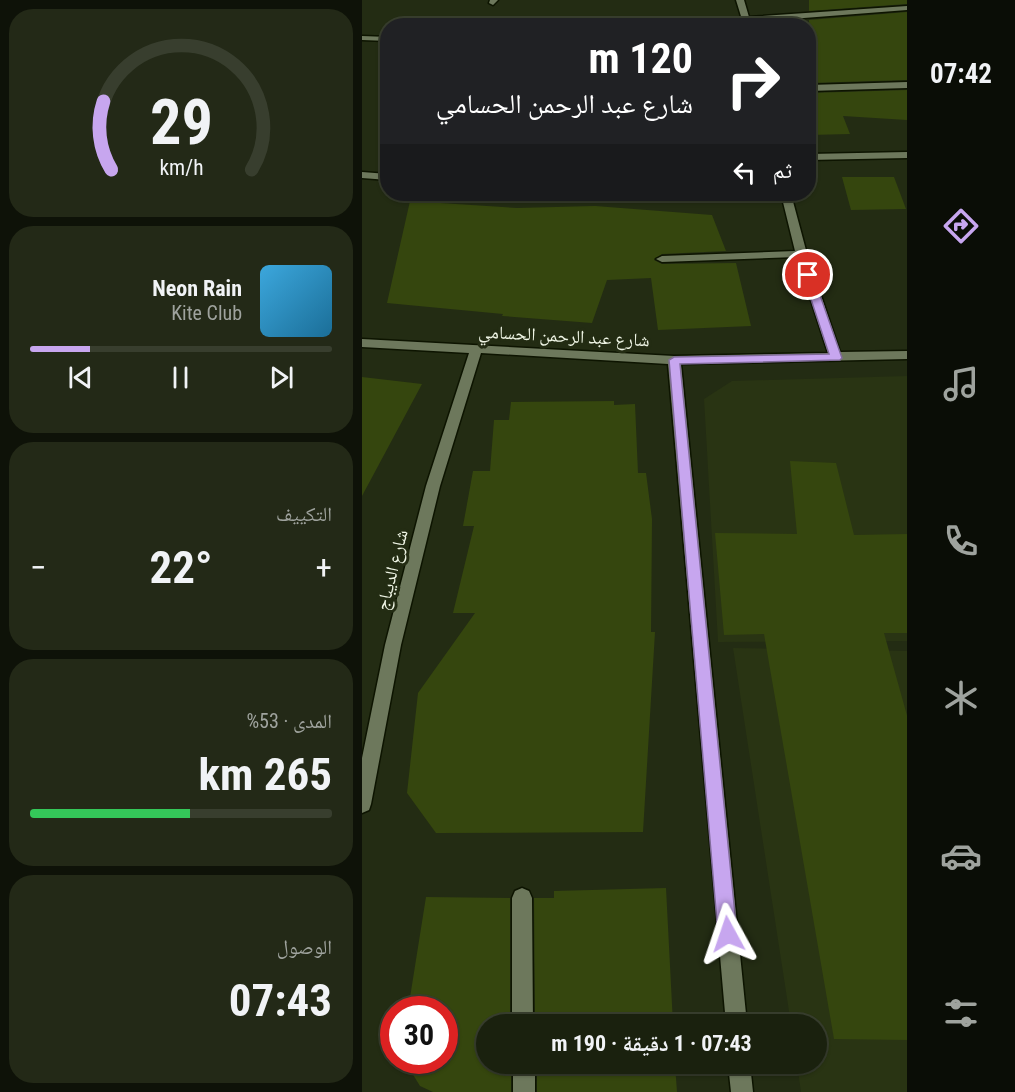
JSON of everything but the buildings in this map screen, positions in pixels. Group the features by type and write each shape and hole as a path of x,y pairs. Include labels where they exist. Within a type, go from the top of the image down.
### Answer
{"street":[{"path":"740,0 745,18"},
{"path":"801,18 908,8"},
{"path":"362,39 380,39"},
{"path":"816,88 908,85"},
{"path":"816,157 908,155"},
{"path":"362,175 380,176"},
{"path":"788,201 801,254 836,358"},
{"path":"662,259 801,254"},
{"name":"شارع عبد الرحمن الحسامي","path":"362,343 674,360 908,355"},
{"name":"شارع الديباج","path":"362,804 393,645 427,509 476,350"},
{"path":"674,360 735,1014"},
{"path":"522,898 523,1014"},
{"path":"524,1074 524,1092"},
{"path":"740,1074 742,1092"}],"shaded area":[{"path":"907,376 907,641 718,642 704,399 732,381"},
{"path":"733,648 907,651 907,1092 801,1092 798,1074 827,1074 827,1014 789,1014"}],"route":[{"path":"728,934 674,360 836,358 808,275"}]}
